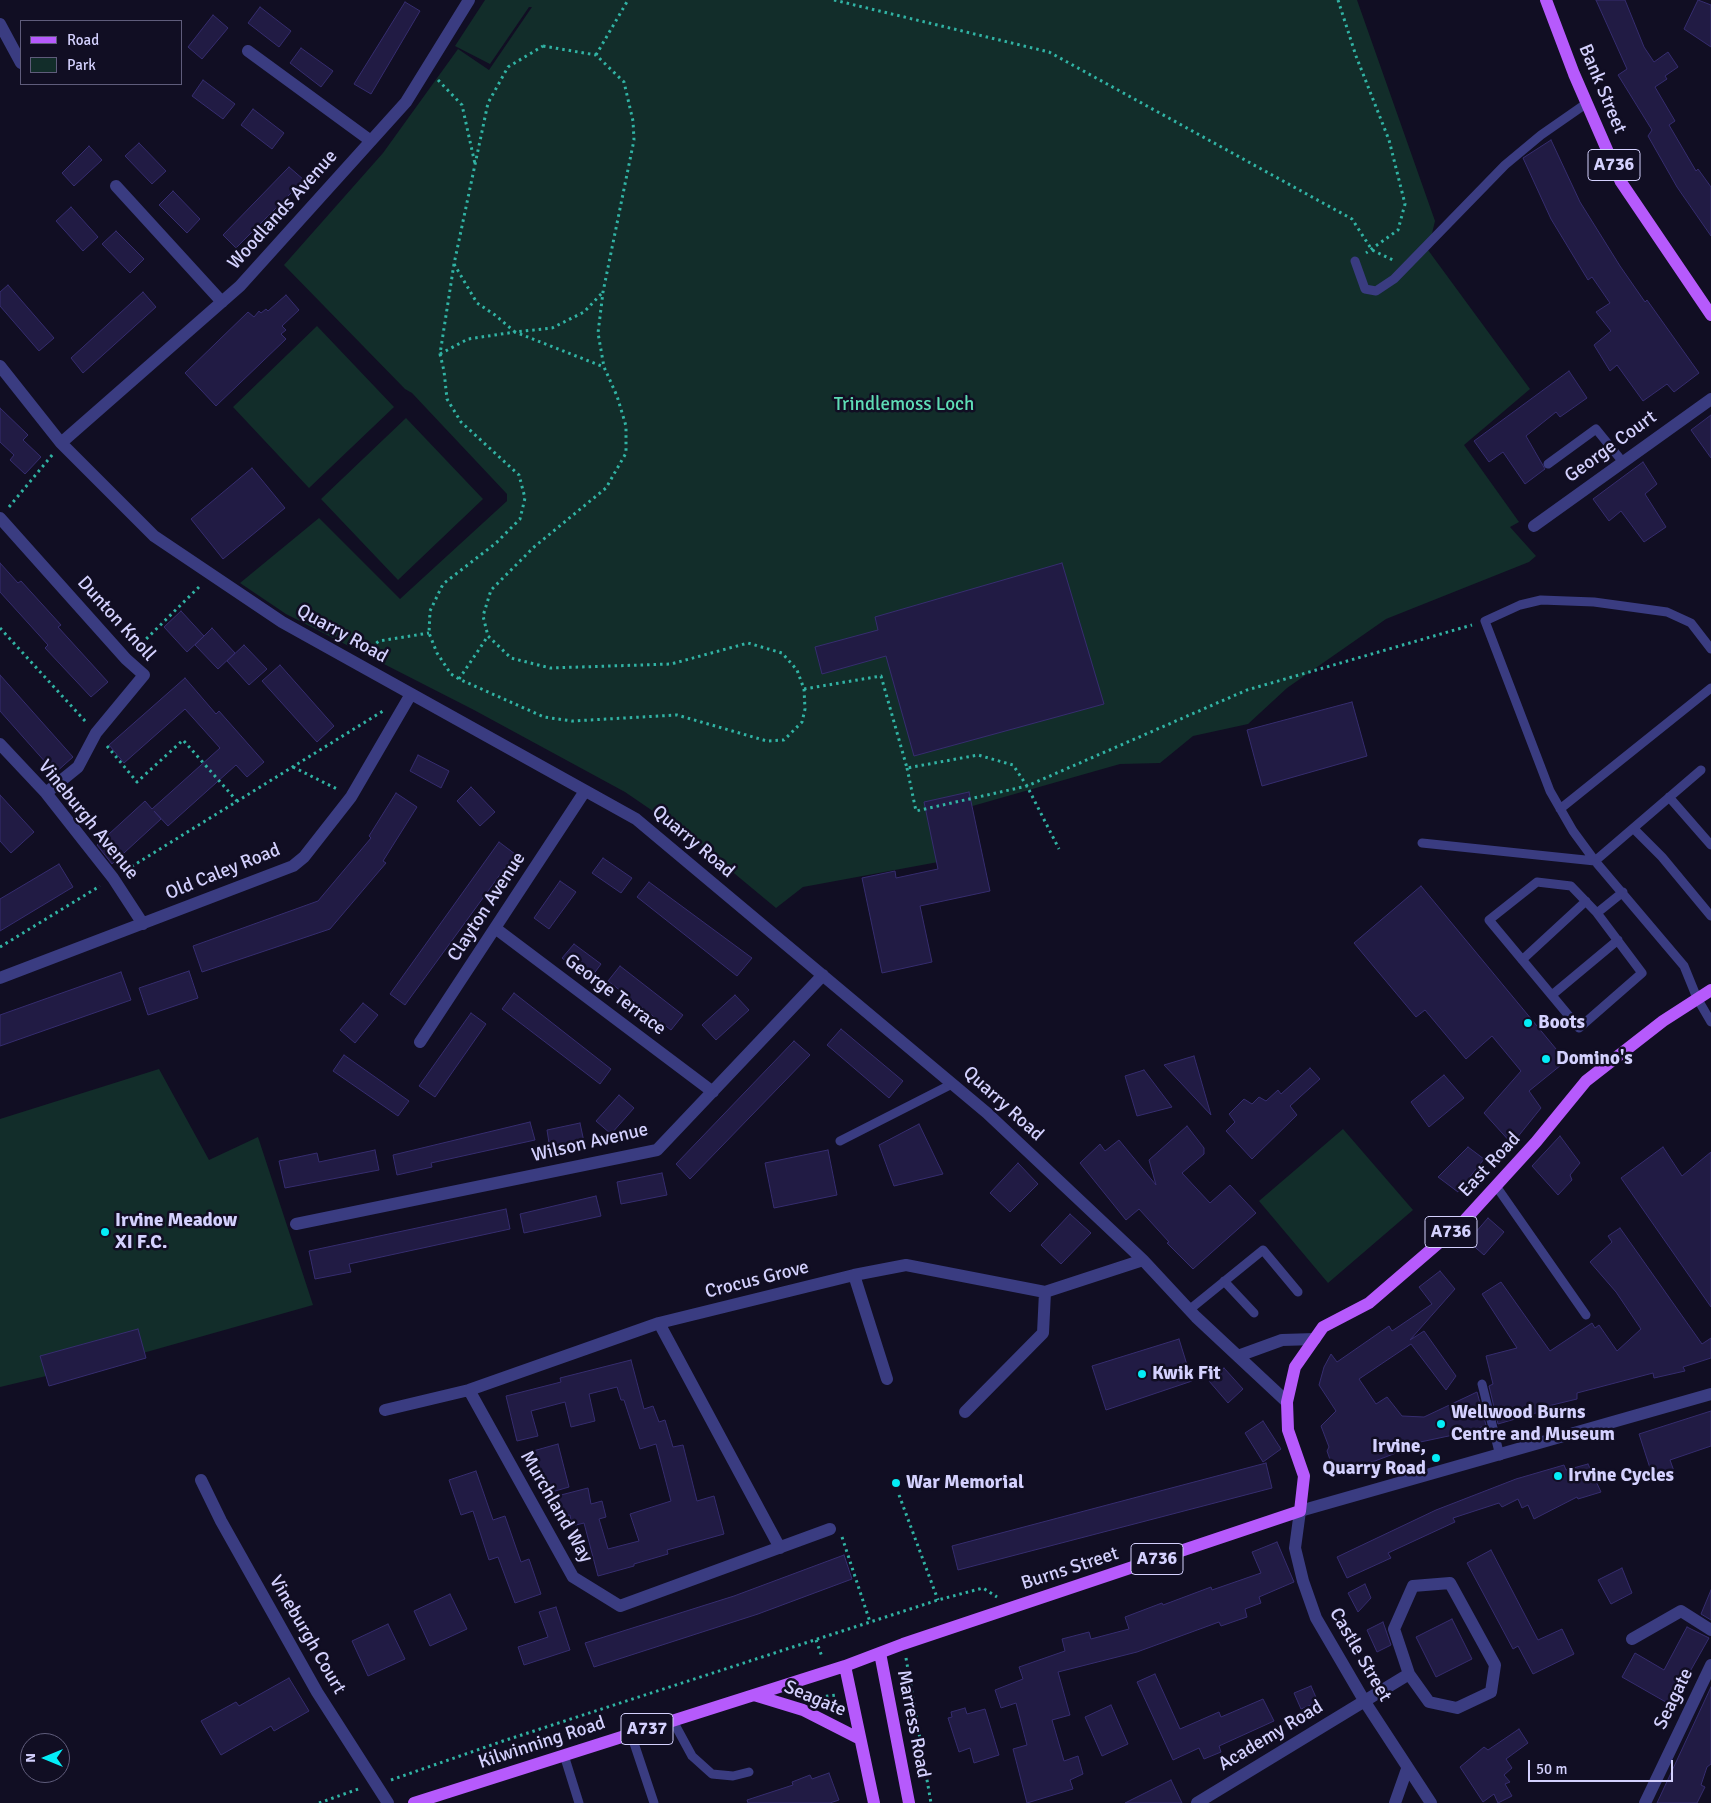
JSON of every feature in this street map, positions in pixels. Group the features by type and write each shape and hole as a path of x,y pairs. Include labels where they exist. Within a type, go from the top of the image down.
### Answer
{"main road":[{"name":"Bank Street","path":"1546,0 1586,103 1622,182 1711,315"},
{"name":"East Road","path":"1300,1511 1304,1476 1288,1430 1287,1402 1295,1366 1323,1327 1369,1303 1463,1222 1536,1142 1586,1081 1711,990"},
{"name":"Burns Street","path":"880,1653 1300,1511"},
{"name":"Kilwinning Road","path":"414,1803 880,1653"},
{"name":"Marress Road","path":"880,1653 909,1803"},
{"path":"844,1666 874,1803"},
{"name":"Seagate","path":"754,1695 803,1710 860,1739"}],"street":[{"name":"Woodlands Avenue","path":"61,443 240,286 406,102 469,0"},
{"path":"0,24 20,61"},
{"path":"248,51 371,141"},
{"path":"116,186 222,302"},
{"name":"Quarry Road","path":"0,366 61,443 154,536 282,622 636,819 987,1113 1143,1260 1189,1310 1287,1402"},
{"name":"George Court","path":"1534,526 1622,461 1711,399"},
{"name":"Dunton Knoll","path":"0,518 126,659 144,675 96,733 78,767 46,793"},
{"name":"Old Caley Road","path":"0,978 293,866 304,858 351,796 411,694"},
{"name":"Vineburgh Avenue","path":"0,744 46,793 113,878 143,924"},
{"name":"Clayton Avenue","path":"420,1042 585,791"},
{"name":"George Terrace","path":"496,928 712,1092"},
{"name":"Wilson Avenue","path":"296,1224 657,1150 824,975"},
{"name":"Crocus Grove","path":"385,1410 469,1390 659,1323 854,1275 906,1265 1045,1292 1143,1260"},
{"path":"854,1275 887,1379"},
{"path":"965,1412 1043,1333 1045,1292"},
{"path":"659,1323 780,1548"},
{"path":"1238,1356 1282,1340 1314,1339"},
{"name":"Murchland Way","path":"469,1390 573,1577 620,1606 830,1530"},
{"path":"1300,1511 1500,1456 1711,1394"},
{"name":"Vineburgh Court","path":"201,1480 221,1521 317,1692 388,1803"},
{"name":"Castle Street","path":"1300,1511 1295,1548 1302,1581 1316,1618 1365,1702 1431,1803"},
{"path":"1450,1583 1495,1665 1491,1692 1457,1708 1429,1702 1409,1674 1394,1629 1414,1586 1450,1583"},
{"path":"1632,1639 1681,1611 1711,1630"},
{"name":"Seagate","path":"1645,1803 1711,1665"},
{"name":"Academy Road","path":"1197,1803 1409,1674"},
{"path":"1395,1803 1407,1769"}],"lane":[{"path":"1355,261 1356,269 1365,289 1376,291 1394,279 1505,165 1541,135 1586,103"},
{"path":"1548,464 1596,429 1622,461"},
{"path":"1711,648 1691,623 1667,612 1594,602 1541,600 1520,605 1485,621 1550,791 1560,809 1573,832 1595,861 1684,966 1711,1022"},
{"path":"1560,809 1711,688"},
{"path":"1422,843 1595,861 1701,770"},
{"path":"1669,798 1711,845"},
{"path":"1634,828 1711,916"},
{"path":"1537,882 1571,886 1586,901 1642,973 1579,1028 1488,920 1537,882"},
{"path":"1597,913 1623,892"},
{"path":"1522,960 1586,901"},
{"path":"1552,995 1618,940"},
{"path":"840,1141 952,1084"},
{"path":"1496,1186 1586,1316"},
{"path":"1189,1310 1263,1250 1298,1292"},
{"path":"1224,1281 1254,1313"},
{"path":"1482,1384 1500,1456"},
{"path":"673,1721 692,1756 712,1774 733,1776 749,1772"},
{"path":"631,1734 654,1803"},
{"path":"564,1755 579,1803"}],"path":[{"path":"596,55 628,0"},
{"path":"834,0 1049,52 1352,219 1372,250 1406,266"},
{"path":"1338,0 1356,56 1389,140 1405,204 1398,230 1355,261"},
{"path":"543,46 596,55 624,82 633,120 634,140 603,292 598,333 604,368 617,396 626,426 626,453 606,488 534,547 491,590 483,616 488,636 511,658 550,668 672,664 748,643 782,653 797,670 804,689 805,709 802,722 784,740 766,741 677,715 572,721 544,717 459,679 452,674 437,653 428,633 430,612 443,584 496,543 520,519 525,498 519,474 460,422 447,399 440,354 454,264 476,166 488,103 508,67 543,46"},
{"path":"427,68 462,105 476,166"},
{"path":"454,264 477,303 515,332 604,368"},
{"path":"440,354 468,338 552,328 584,312 603,292"},
{"path":"0,518 61,443"},
{"path":"126,659 212,575"},
{"path":"804,689 881,676 907,768 916,811 1027,786 1247,690 1485,621"},
{"path":"358,664 369,648 379,642 428,633"},
{"path":"459,679 488,636"},
{"path":"0,947 385,710"},
{"path":"907,768 978,755 1013,765 1027,786 1059,849"},
{"path":"293,767 351,796"},
{"path":"899,1495 938,1600"},
{"path":"830,1530 841,1534 870,1622"},
{"path":"319,1803 376,1783 395,1779 503,1741 938,1600 983,1588 1013,1608"},
{"path":"903,1644 931,1803"}],"green space":[{"name":"Trindlemoss Loch","path":"485,0 1357,0 1435,221 1428,250 1530,389 1464,445 1519,522 1510,527 1536,556 1529,562 1386,619 1287,688 1248,724 1193,736 1160,763 1120,764 955,811 949,860 803,887 776,908 688,835 625,792 474,710 286,614 240,583 319,518 400,599 507,501 507,494 412,393 405,389 284,265 383,153 458,49 489,70 532,7 529,7 490,64 455,46"},
{"path":"317,326 394,407 309,488 233,407"},
{"path":"406,418 483,499 398,580 321,499"},
{"path":"159,1069 209,1160 258,1137 313,1305 143,1353 0,1387 0,1119"},
{"path":"1343,1129 1413,1210 1328,1283 1259,1201"}],"building":[{"path":"1596,0 1625,0 1644,47 1654,62 1668,52 1678,67 1665,76 1667,79 1655,87 1675,121 1669,125 1696,171 1698,169 1711,187 1711,236 1677,187 1648,136 1652,130 1618,75 1627,69"},
{"path":"1698,0 1711,5 1711,47 1684,29"},
{"path":"405,2 420,11 371,94 354,84"},
{"path":"260,7 291,31 279,47 248,23"},
{"path":"213,15 228,28 202,59 188,47"},
{"path":"301,48 333,71 321,87 290,63"},
{"path":"203,80 235,104 223,119 192,96"},
{"path":"253,109 284,133 272,149 241,125"},
{"path":"1551,140 1580,202 1620,266 1645,302 1647,300 1699,373 1674,392 1667,384 1643,401 1617,365 1610,371 1594,345 1611,331 1596,312 1610,303 1592,277 1588,280 1551,219 1523,158"},
{"path":"139,143 166,171 152,184 125,156"},
{"path":"89,146 102,160 74,186 62,173"},
{"path":"289,167 304,180 236,248 223,235"},
{"path":"173,191 200,219 187,233 159,205"},
{"path":"71,207 98,237 83,251 56,221"},
{"path":"116,231 144,259 130,273 102,244"},
{"path":"8,285 54,338 39,351 0,306 0,292"},
{"path":"143,292 156,307 83,373 71,358"},
{"path":"286,295 299,310 282,326 286,330 281,334 286,339 216,406 185,373 248,312 254,317 259,311 261,313 266,309 268,311"},
{"path":"1569,371 1587,398 1560,417 1556,412 1526,436 1545,469 1525,484 1503,452 1489,462 1474,441"},
{"path":"0,408 28,435 23,440 41,457 25,474 10,460 14,455 0,442"},
{"path":"1711,415 1711,458 1691,430"},
{"path":"1643,462 1657,484 1645,494 1666,527 1644,542 1621,511 1609,521 1593,499"},
{"path":"252,468 285,508 223,559 191,519"},
{"path":"0,563 18,583 21,581 61,625 58,627 108,682 91,697 45,648 48,645 0,592"},
{"path":"1062,563 1104,704 914,756 886,656 822,674 815,647 878,630 875,617"},
{"path":"181,611 204,636 187,652 164,627"},
{"path":"212,628 235,653 218,669 195,645"},
{"path":"244,645 267,669 249,685 227,661"},
{"path":"280,665 334,726 317,742 262,681"},
{"path":"0,675 73,757 55,773 0,711"},
{"path":"185,678 216,714 219,711 264,762 247,777 236,765 168,826 154,811 161,819 112,864 97,845 145,801 152,809 220,748 185,709 124,763 109,745"},
{"path":"1352,702 1367,756 1262,786 1247,730"},
{"path":"418,755 449,771 441,788 410,771"},
{"path":"471,787 495,812 480,826 457,801"},
{"path":"969,792 990,891 920,906 932,962 882,973 862,878 895,871 896,878 938,869 924,802"},
{"path":"396,793 417,807 383,861 386,863 330,929 202,972 193,946 318,901 371,838 369,836"},
{"path":"0,795 34,832 11,853 0,841"},
{"path":"499,842 515,854 405,1005 390,994"},
{"path":"603,858 632,878 621,893 592,873"},
{"path":"59,864 73,887 0,931 0,899"},
{"path":"560,881 576,892 549,929 534,918"},
{"path":"649,882 752,958 737,976 637,897"},
{"path":"1421,886 1566,1061 1529,1091 1541,1108 1512,1144 1484,1113 1521,1071 1492,1036 1466,1059 1425,1010 1416,1017 1354,943"},
{"path":"574,944 601,964 590,979 562,958"},
{"path":"620,966 683,1015 671,1030 608,981"},
{"path":"189,971 198,998 148,1015 139,988"},
{"path":"121,972 131,1000 0,1046 0,1015"},
{"path":"514,993 611,1069 600,1084 502,1009"},
{"path":"735,995 749,1010 716,1040 702,1025"},
{"path":"363,1003 378,1015 355,1043 340,1030"},
{"path":"471,1013 486,1024 435,1097 419,1086"},
{"path":"841,1029 903,1081 889,1098 827,1045"},
{"path":"794,1041 810,1055 690,1179 676,1164"},
{"path":"344,1055 409,1101 398,1116 333,1071"},
{"path":"1194,1056 1211,1115 1164,1065"},
{"path":"1310,1068 1320,1079 1290,1106 1297,1115 1252,1159 1226,1131 1235,1122 1229,1114 1244,1099 1252,1104 1259,1097 1266,1101 1278,1090 1281,1094"},
{"path":"1144,1070 1172,1107 1137,1116 1125,1076"},
{"path":"1444,1075 1464,1098 1429,1127 1411,1102"},
{"path":"619,1095 634,1108 611,1134 596,1121"},
{"path":"530,1122 535,1140 431,1163 432,1167 397,1175 393,1155"},
{"path":"580,1123 584,1142 550,1149 547,1130"},
{"path":"919,1124 943,1174 894,1186 879,1145"},
{"path":"1187,1126 1204,1148 1204,1154 1182,1173 1210,1203 1230,1185 1256,1213 1193,1269 1167,1243 1169,1242 1139,1209 1126,1220 1080,1163 1100,1144 1105,1151 1119,1140 1156,1185 1149,1160"},
{"path":"1560,1136 1580,1163 1570,1175 1572,1180 1558,1195 1532,1166"},
{"path":"1468,1147 1484,1159 1458,1192 1438,1177"},
{"path":"1663,1147 1682,1176 1711,1152 1711,1307 1621,1178"},
{"path":"375,1150 379,1170 285,1188 279,1161 317,1153 319,1162"},
{"path":"828,1150 837,1195 774,1208 765,1163"},
{"path":"1018,1163 1038,1184 1010,1212 990,1193"},
{"path":"662,1173 667,1195 621,1204 617,1182"},
{"path":"596,1196 601,1216 524,1233 520,1214"},
{"path":"506,1209 510,1229 349,1264 351,1272 315,1279 309,1251"},
{"path":"1070,1214 1091,1233 1061,1264 1041,1245"},
{"path":"1488,1218 1504,1232 1484,1255 1468,1241"},
{"path":"1620,1228 1702,1344 1711,1338 1711,1358 1683,1367 1685,1371 1654,1378 1653,1373 1577,1393 1577,1399 1544,1407 1546,1410 1498,1424 1489,1386 1493,1384 1486,1356 1517,1348 1482,1294 1501,1282 1550,1351 1592,1323 1595,1328 1599,1325 1617,1351 1641,1329 1616,1292 1590,1262 1612,1242 1608,1236"},
{"path":"1440,1271 1455,1289 1410,1340 1424,1331 1456,1376 1446,1390 1411,1344 1359,1379 1376,1404 1387,1397 1402,1416 1424,1417 1477,1392 1486,1425 1472,1431 1397,1447 1396,1453 1375,1461 1334,1471 1327,1451 1329,1447 1321,1426 1336,1411 1319,1385 1324,1367 1331,1354 1337,1362 1389,1326 1392,1331 1432,1304 1419,1287"},
{"path":"138,1329 146,1358 49,1386 40,1356"},
{"name":"Kwik Fit","path":"1179,1339 1192,1381 1106,1410 1092,1366"},
{"path":"631,1360 644,1409 653,1406 659,1422 665,1420 673,1447 683,1445 697,1501 714,1496 724,1534 667,1550 668,1554 598,1576 584,1523 572,1526 570,1515 562,1516 557,1496 588,1488 591,1504 602,1501 606,1517 599,1519 608,1549 639,1541 630,1514 671,1501 656,1444 640,1449 624,1400 621,1400 617,1387 589,1394 595,1421 571,1427 565,1402 531,1411 538,1436 517,1441 506,1396 561,1382 560,1378"},
{"path":"1224,1368 1243,1389 1228,1403 1209,1381"},
{"path":"1711,1411 1711,1446 1670,1460 1675,1474 1659,1479 1655,1466 1650,1468 1639,1434"},
{"path":"1263,1421 1281,1449 1263,1462 1245,1433"},
{"path":"558,1444 569,1487 545,1494 533,1451"},
{"path":"1266,1463 1272,1488 958,1570 952,1546"},
{"path":"1588,1464 1601,1492 1578,1499 1577,1497 1534,1519 1528,1505 1522,1508 1518,1499 1502,1507 1499,1503 1453,1518 1455,1522 1388,1553 1391,1558 1347,1578 1337,1557 1436,1510 1516,1479 1564,1465 1566,1470"},
{"path":"476,1471 493,1520 505,1516 521,1562 529,1559 541,1594 515,1603 498,1557 489,1560 473,1511 461,1515 449,1480"},
{"path":"1277,1542 1294,1582 1259,1597 1261,1603 1245,1609 1247,1617 1221,1626 1219,1622 1137,1652 1058,1672 1070,1715 1052,1720 1064,1761 1078,1756 1083,1774 1070,1780 1073,1789 1027,1803 1013,1749 1027,1745 1016,1703 1001,1708 995,1690 1023,1679 1019,1667 1065,1651 1062,1639 1089,1632 1091,1639 1129,1629 1125,1617 1211,1587 1212,1590 1261,1573 1252,1552"},
{"path":"1491,1550 1538,1640 1562,1629 1574,1654 1533,1674 1518,1646 1513,1649 1467,1563"},
{"path":"844,1555 852,1579 758,1614 594,1667 585,1643 734,1596"},
{"path":"1622,1568 1632,1593 1611,1604 1598,1580"},
{"path":"1365,1584 1371,1598 1358,1612 1348,1593"},
{"path":"1711,1590 1711,1620 1701,1614"},
{"path":"450,1594 467,1629 430,1646 414,1611"},
{"path":"556,1607 570,1650 524,1665 518,1647 548,1637 539,1612"},
{"path":"1452,1619 1472,1659 1436,1677 1416,1637"},
{"path":"1383,1622 1391,1645 1377,1652 1367,1630"},
{"path":"388,1624 405,1659 368,1676 352,1641"},
{"path":"1687,1627 1709,1638 1671,1705 1622,1677 1635,1653 1664,1670"},
{"path":"1155,1674 1180,1729 1219,1712 1221,1717 1263,1699 1274,1721 1219,1746 1221,1752 1204,1759 1199,1748 1173,1760 1137,1682"},
{"path":"289,1678 309,1711 274,1731 271,1726 221,1755 201,1721 236,1702 239,1706"},
{"path":"1311,1686 1318,1702 1301,1709 1294,1693"},
{"path":"1711,1687 1711,1764 1707,1767 1701,1785 1705,1787 1697,1803 1657,1803"},
{"path":"1111,1705 1128,1744 1102,1756 1085,1717"},
{"path":"965,1708 967,1714 985,1709 999,1755 974,1763 970,1748 959,1752 948,1718 952,1717 951,1712"},
{"path":"1519,1729 1528,1743 1506,1759 1512,1768 1504,1775 1510,1782 1505,1784 1512,1796 1498,1803 1494,1794 1483,1802 1460,1767 1484,1747 1488,1750"},
{"path":"829,1773 839,1800 830,1803 748,1803 747,1800 793,1785 792,1782 810,1775 812,1779"},
{"path":"1171,1780 1182,1803 1125,1803"}],"place":[{"name":"Boots","path":"1528,1023"},
{"name":"Domino's","path":"1546,1059"},
{"name":"Irvine Meadow XI F.C.","path":"105,1232"},
{"name":"Kwik Fit","path":"1142,1374"},
{"name":"Wellwood Burns Centre and Museum","path":"1441,1424"},
{"name":"Irvine, Quarry Road","path":"1436,1458"},
{"name":"Irvine Cycles","path":"1558,1476"},
{"name":"War Memorial","path":"896,1483"}]}
